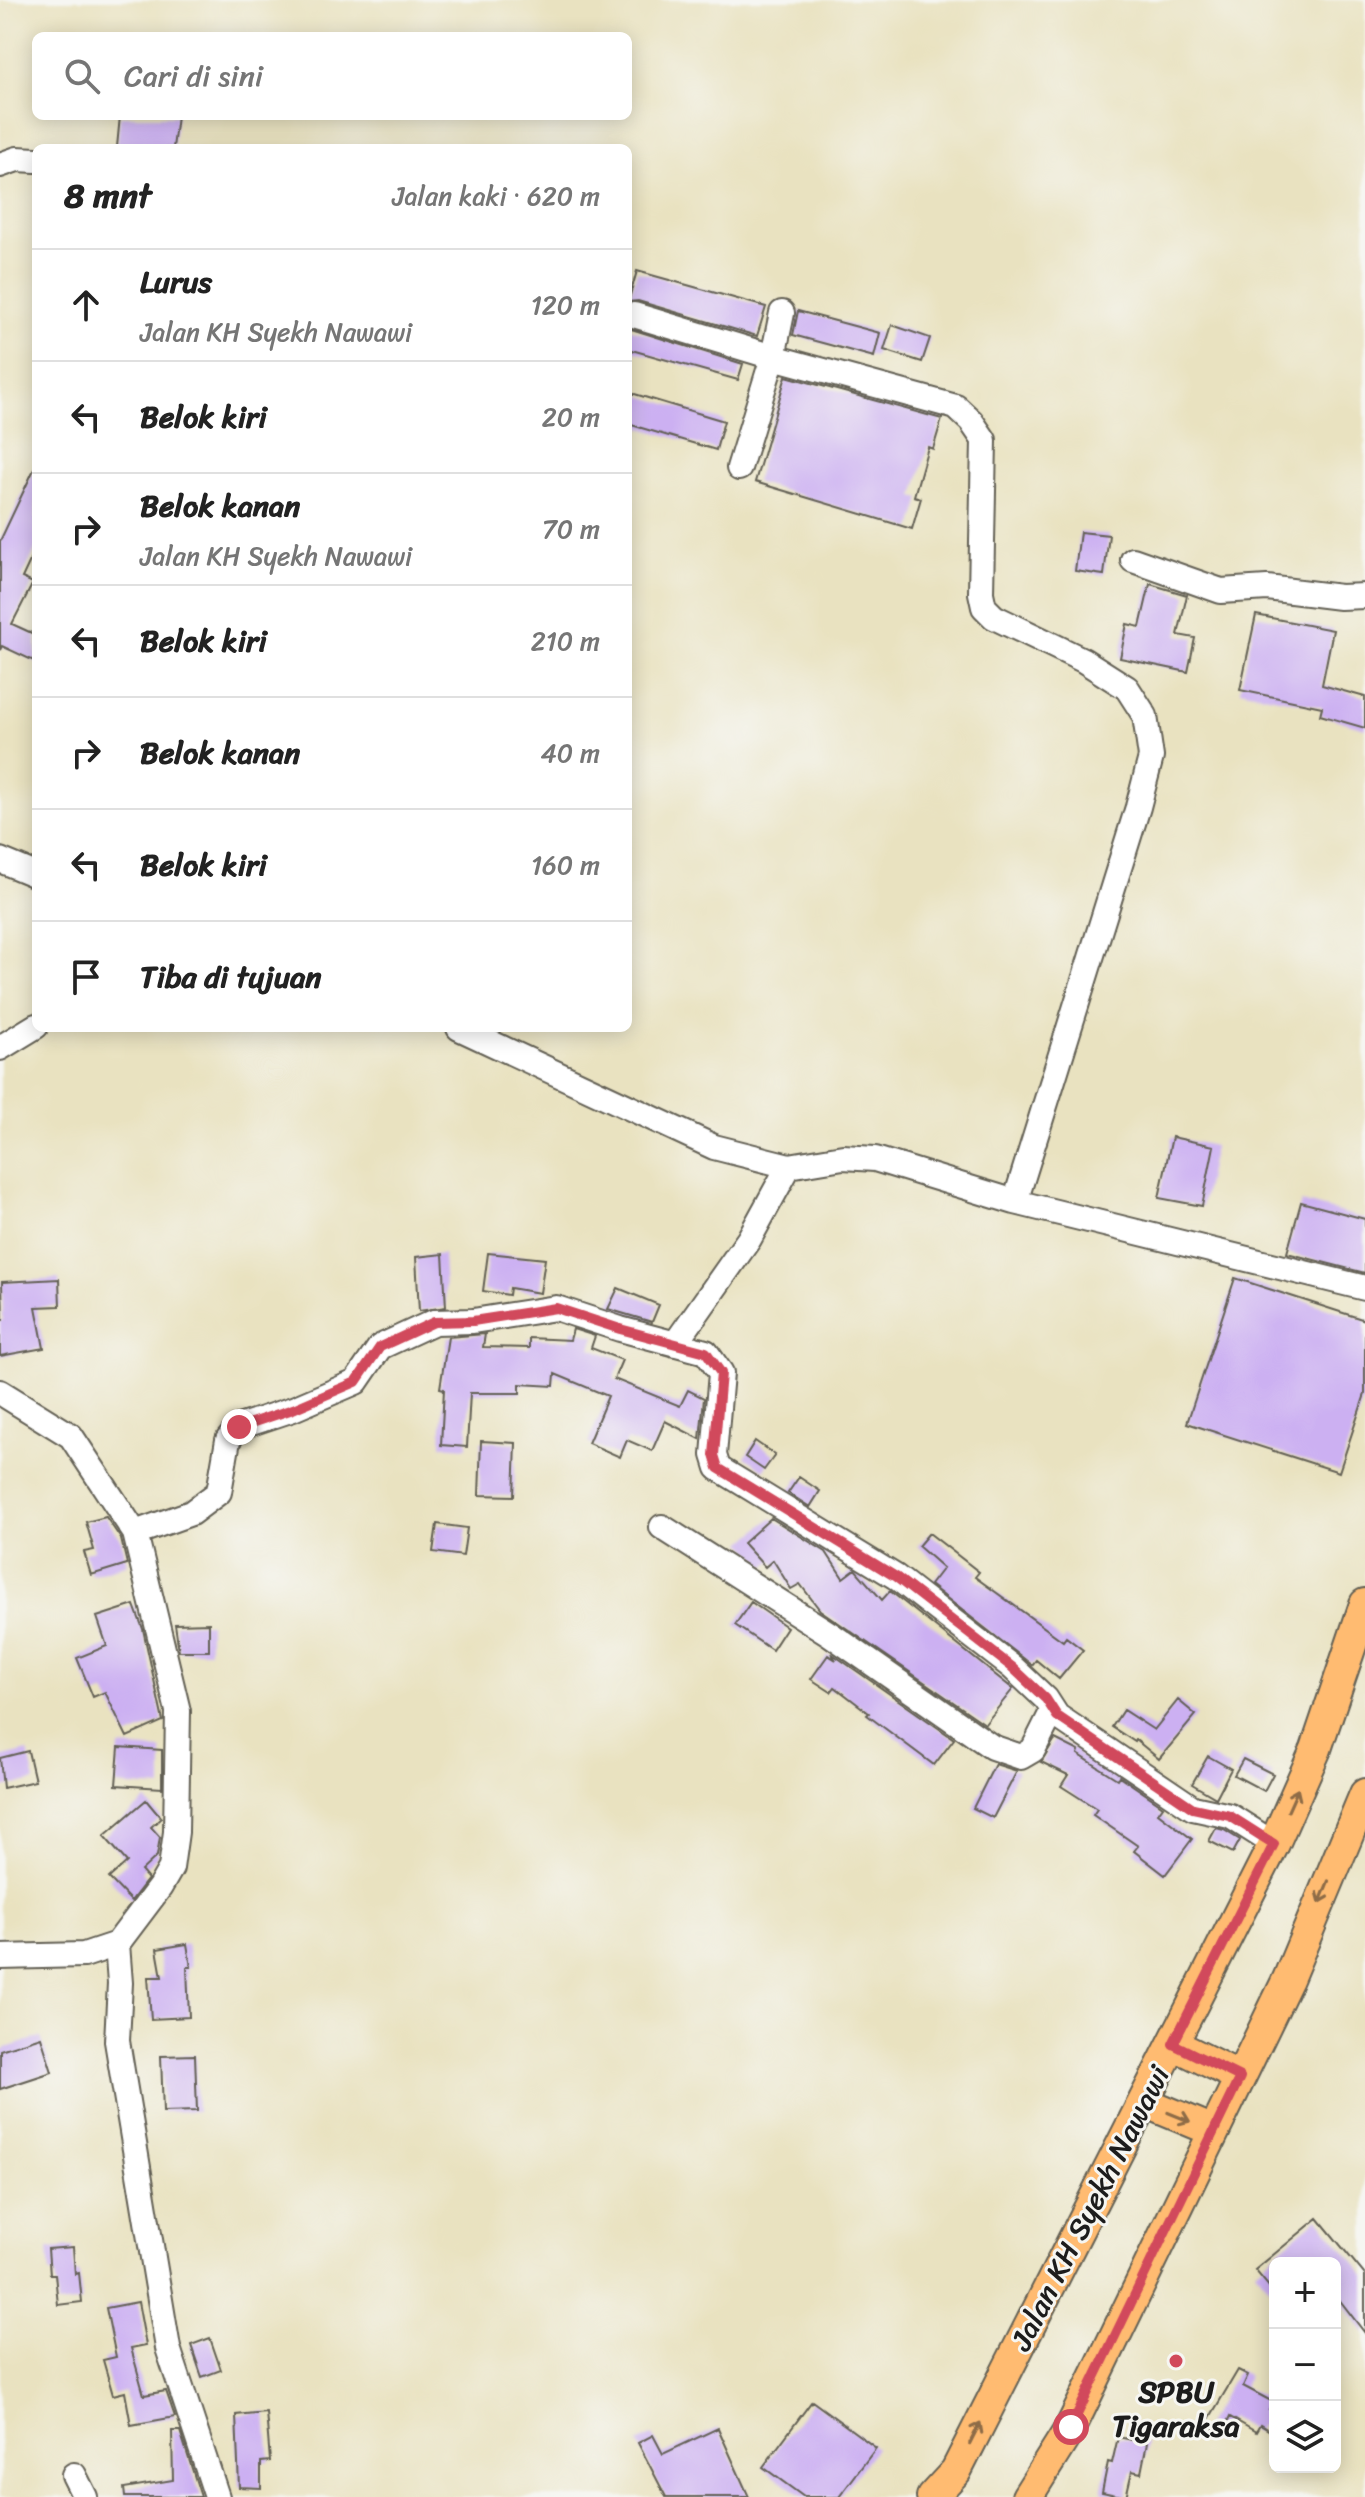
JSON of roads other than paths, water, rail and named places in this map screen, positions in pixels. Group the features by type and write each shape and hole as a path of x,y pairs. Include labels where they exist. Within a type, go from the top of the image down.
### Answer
{"main road":[{"name":"Jalan KH Syekh Nawawi","path":"932,2497 956,2471 1274,1844 1316,1749 1365,1604"},
{"path":"1027,2497 1073,2422 1288,1979 1365,1794"},
{"path":"1173,2044 1240,2077"},
{"path":"1144,2102 1214,2131"}],"street":[{"path":"0,165 17,159 32,160"},
{"path":"739,468 773,357 782,313"},
{"path":"634,315 956,407 984,440 981,593 984,607 994,617 1083,660 1127,688 1145,716 1151,757 1138,807 1015,1202"},
{"path":"1133,560 1221,591 1267,588 1340,597 1365,596"},
{"path":"0,860 32,873"},
{"path":"0,1048 32,1028"},
{"path":"468,1032 714,1147 789,1166 843,1157 875,1159 1015,1202 1365,1288"},
{"path":"675,1344 749,1239 789,1166"},
{"path":"135,1533 191,1513 219,1492 222,1460 228,1440 239,1427 293,1409 356,1382 380,1347 434,1322 473,1321 556,1308 706,1352 721,1373 714,1455 718,1468 896,1577 1012,1667 1046,1699 1057,1716 1193,1808 1230,1816 1274,1844"},
{"path":"0,1392 71,1436 135,1533 178,1711 176,1832 171,1868 117,1944 84,1955 0,1957"},
{"path":"662,1527 830,1634 992,1747 1021,1757 1033,1750 1053,1710"},
{"path":"117,1944 120,1983 117,2041 168,2348 217,2497"},
{"path":"74,2475 85,2497"}],"place":[{"name":"SPBU Tigaraksa","path":"1176,2361"}]}
